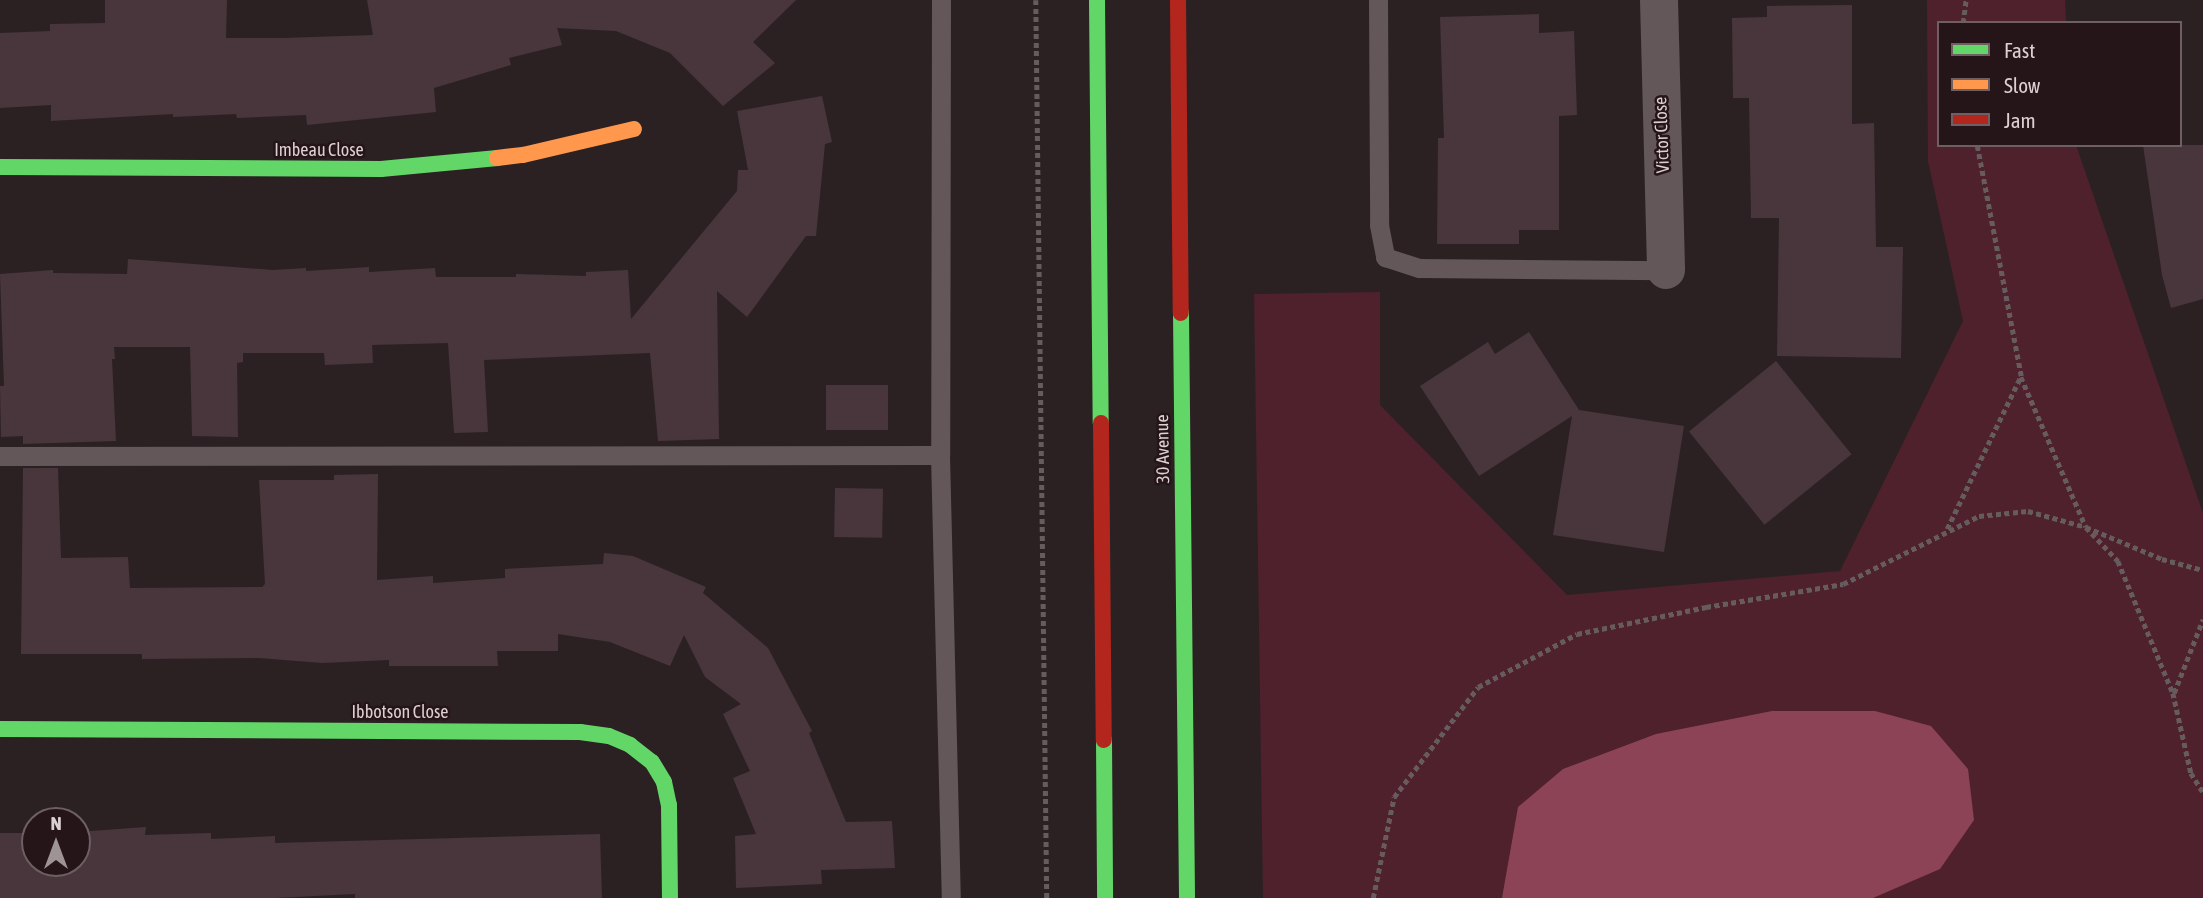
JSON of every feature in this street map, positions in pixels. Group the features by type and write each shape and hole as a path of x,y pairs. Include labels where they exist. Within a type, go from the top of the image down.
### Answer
{"main road":[{"path":"1097,0 1105,898"},
{"name":"30 Avenue","path":"1178,0 1187,898"},
{"name":"Imbeau Close","path":"0,167 381,169 523,155 634,129"},
{"name":"Ibbotson Close","path":"0,729 580,732 609,736 630,746 652,762 664,782 669,806 670,898"}],"street":[{"name":"Victor Close","path":"1659,0 1666,270"}],"lane":[{"path":"941,0 940,455 951,898"},
{"path":"1378,0 1379,225 1385,257 1419,268 1666,270"},
{"path":"0,456 940,455"}],"path":[{"path":"1036,0 1046,898"},
{"path":"1963,21 1966,0"},
{"path":"1976,147 2021,376 2086,527 2119,561 2173,693 2191,773 2203,792"},
{"path":"1947,529 2021,376"},
{"path":"1373,898 1394,797 1478,687 1577,635 1706,607 1843,584 1947,529 1979,516 2028,511 2086,527 2162,559 2203,570"},
{"path":"2173,693 2203,619"}],"shaded area":[{"path":"1927,0 2065,0 2066,21 1937,21 1937,147 2077,147 2203,513 2203,898 1263,898 1254,294 1380,292 1380,405 1567,595 1840,571 1963,321 1928,161"},
{"path":"1772,711 1875,711 1931,726 1968,769 1974,820 1940,869 1873,898 1502,898 1518,807 1563,769 1656,734"}],"building":[{"path":"105,0 227,0 226,38 283,38 373,35 367,0 796,0 753,42 775,63 723,106 670,53 616,31 557,28 562,45 509,58 511,65 434,88 436,112 307,125 306,115 237,118 236,114 173,117 173,114 51,121 51,105 0,108 0,33 50,31 50,24 105,23"},
{"path":"1852,5 1852,124 1874,123 1876,247 1903,247 1901,358 1777,356 1779,218 1751,218 1749,98 1733,98 1732,18 1767,17 1767,6"},
{"path":"1539,14 1539,33 1574,31 1577,115 1559,116 1559,230 1519,230 1519,244 1437,244 1438,138 1444,138 1440,17"},
{"path":"822,96 832,142 825,144 816,236 806,236 747,317 717,291 719,439 658,441 650,353 484,360 488,432 454,433 448,343 372,345 373,363 325,365 324,353 243,353 243,362 237,363 238,437 192,436 190,347 114,347 115,359 112,359 116,441 23,444 23,436 1,437 0,386 4,386 0,274 53,270 53,273 127,274 128,259 273,270 306,268 306,271 369,267 369,272 435,268 436,277 516,277 516,274 586,276 586,272 628,270 631,319 737,191 738,170 748,170 737,111"},
{"path":"2203,145 2203,299 2171,308 2162,275 2143,147"},
{"path":"1529,332 1579,410 1684,426 1664,552 1553,535 1572,416 1479,476 1420,386 1488,342 1495,354"},
{"path":"1776,361 1852,454 1764,525 1689,431"},
{"path":"826,385 888,385 888,430 826,430"},
{"path":"23,468 58,468 61,558 128,557 130,588 262,587 265,584 259,480 334,480 334,475 378,474 377,580 433,576 433,583 505,578 505,569 603,564 604,553 633,556 706,587 703,593 768,648 812,731 809,733 846,822 892,821 895,868 821,870 822,884 736,888 735,836 756,834 733,778 750,771 723,714 741,704 705,677 684,635 670,666 610,642 558,634 558,651 497,651 498,666 389,666 389,660 322,663 259,658 142,659 142,654 21,654"},
{"path":"835,488 883,489 882,538 834,537"},
{"path":"146,827 145,835 211,833 211,839 275,836 275,843 600,834 602,898 355,898 355,894 276,898 0,898 0,833 21,833 21,877 91,877 91,831"}],"traffic: fast":[{"path":"1097,0 1101,423"},
{"path":"0,167 381,169 497,158"},
{"path":"1181,313 1187,898"},
{"path":"0,729 580,732 609,736 630,745 652,762 664,782 669,805 670,898"},
{"path":"1104,740 1105,898"}],"traffic: slow":[{"path":"497,158 523,155 634,129"}],"traffic: jam":[{"path":"1178,0 1181,313"},
{"path":"1101,423 1104,740"}]}
